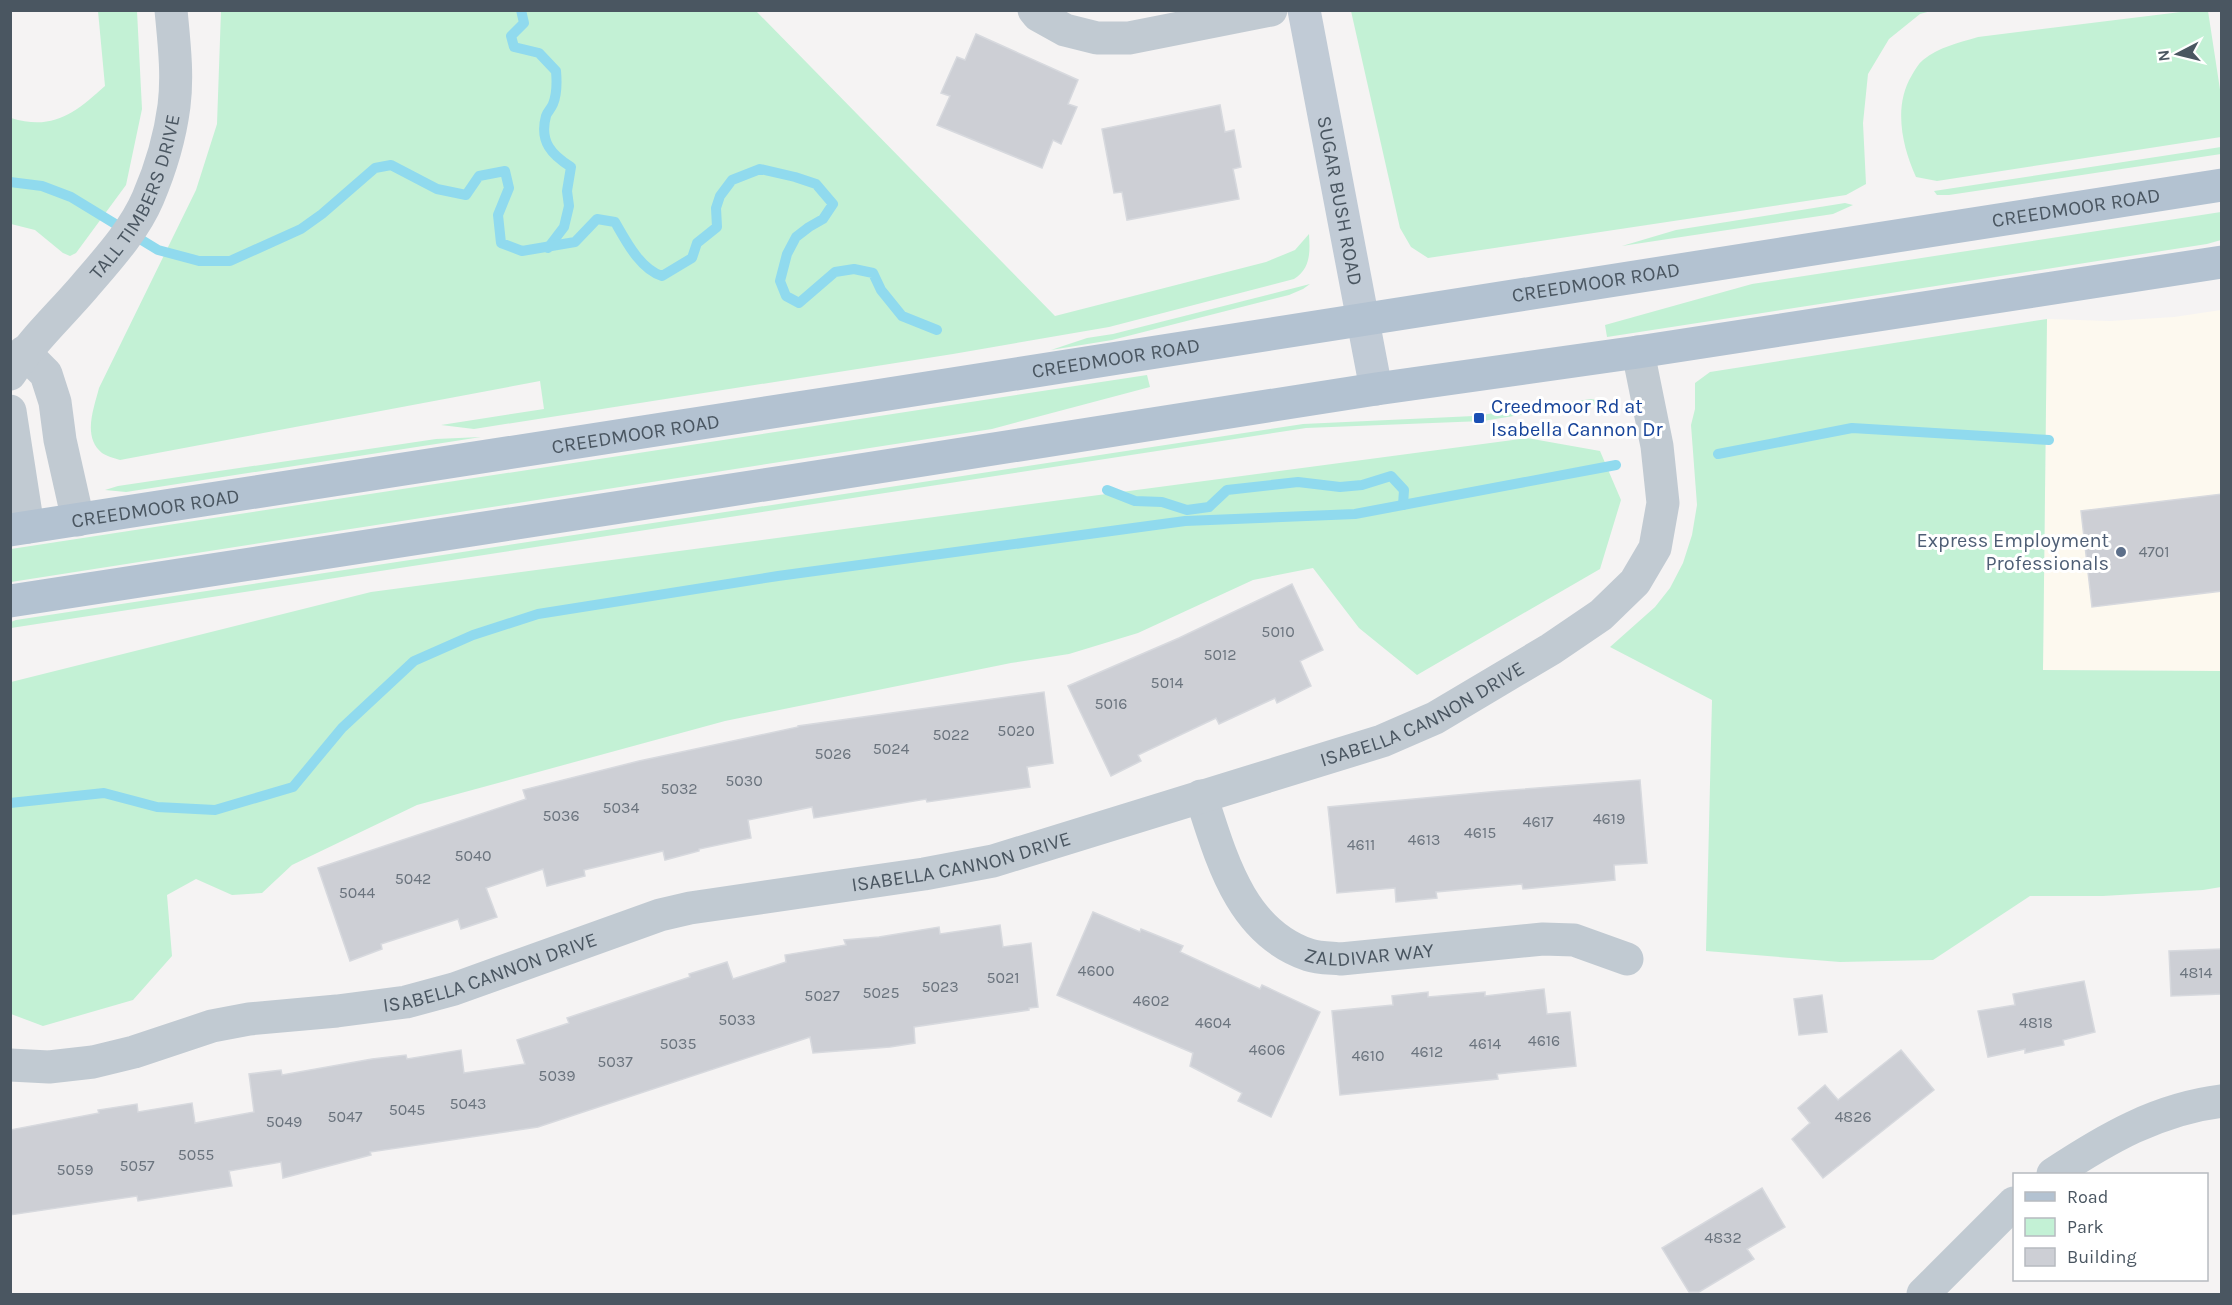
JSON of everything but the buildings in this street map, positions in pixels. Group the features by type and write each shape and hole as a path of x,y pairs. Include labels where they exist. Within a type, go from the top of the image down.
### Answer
{"main road":[{"name":"CREEDMOOR ROAD","path":"19,529 2222,184"},
{"path":"10,601 1376,388 1638,352 2222,262"}],"street":[{"name":"TALL TIMBERS DRIVE","path":"78,520 60,440 55,402 46,374 15,362 53,323 123,240 147,200 164,152 174,105 175,52 171,10"},
{"path":"1034,10 1038,15 1065,30 1097,38 1129,38 1271,10"},
{"name":"SUGAR BUSH ROAD","path":"1304,10 1376,388"},
{"name":"ISABELLA CANNON DRIVE","path":"10,1065 49,1067 93,1062 134,1052 221,1024 406,1002 454,989 660,915 704,905 924,874 993,861 1382,741 1435,718 1551,649 1601,615 1635,582 1655,548 1663,503 1657,446 1638,352"},
{"path":"10,411 19,529"},
{"name":"ZALDIVAR WAY","path":"1201,796 1221,856 1246,907 1263,927 1285,944 1310,956 1341,959 1543,939 1574,940 1627,959"},
{"path":"2055,1173 2118,1134 2158,1116 2198,1104 2222,1101"},
{"path":"1923,1294 2013,1204"}],"shaded area":[{"path":"2221,310 2221,671 2043,670 2047,319 2110,321 2174,317"}],"green space":[{"path":"1351,10 1931,11 1920,14 1889,39 1868,74 1863,123 1866,184 1846,195 1428,258 1411,247 1400,228"},
{"path":"2197,10 2208,11 2221,96 2221,137 1937,181 1916,177 1907,152 1901,113 1906,87 1920,63 1929,56 1949,46 1978,37"},
{"path":"98,11 137,11 142,109 126,185 76,253 70,256 35,230 11,224 11,118 39,122 51,121 84,104 105,86"},
{"path":"221,11 756,11 1055,316 1266,262 1295,250 1309,234 1308,259 1304,270 1294,279 1109,327 953,354 474,429 441,425 544,409 540,381 120,460 104,454 96,446 91,431 92,413 99,388 196,190 217,124"},
{"path":"2221,147 2221,154 1949,195 1937,195 1934,191"},
{"path":"1845,203 1853,205 1833,214 1622,246 1676,230"},
{"path":"2221,212 2221,240 2207,244 1607,337 1605,325 1752,284"},
{"path":"1310,284 1289,295 1112,340 1051,350 1087,338 1113,334"},
{"path":"2047,319 2043,670 2221,671 2221,887 2103,896 2030,896 1933,960 1840,962 1706,951 1712,700 1610,647 1655,607 1670,588 1683,563 1692,535 1697,505 1691,425 1695,409 1695,383 1710,372"},
{"path":"1147,375 1150,387 992,429 11,582 11,549"},
{"path":"1591,399 1609,402 1605,407 1587,404 1483,421 1306,428 11,628 11,622 16,620 1303,424 1474,416"},
{"path":"481,437 126,492 105,490 118,486 436,439"},
{"path":"1527,438 1600,451 1621,500 1600,569 1417,675 1359,628 1313,568 1253,580 1138,633 1069,654 1011,663 725,721 417,805 292,865 262,893 232,895 196,879 167,895 172,956 133,1000 43,1026 11,1014 11,682 371,592"}],"waterway":[{"path":"521,10 524,23 511,36 514,47 539,53 556,71 555,96 546,116 544,133 549,147 558,158 571,167 567,191 569,206 564,227 548,248"},
{"path":"10,182 42,186 71,197 158,250 199,261 230,261 301,229 375,168 391,165 437,189 466,195 479,176 505,171 509,188 498,215 501,243 522,251 575,242 597,219 615,222 640,261 662,276 692,258 697,243 717,227 716,208 720,196 732,180 760,169 816,184 833,204 823,219 796,237 787,254 780,281 786,296 799,303 835,272 854,269 873,273 881,290 902,316 937,330"},
{"path":"1718,454 1852,428 2049,440"},
{"path":"10,803 104,793 157,807 215,810 293,787 342,728 414,661 473,635 538,614 778,576 1185,521 1355,514 1616,465"},
{"path":"1107,490 1135,501 1162,502 1187,510 1209,507 1227,490 1298,482 1340,487 1362,485 1391,476 1404,490 1403,505"}],"place":[{"name":"Creedmoor Rd at Isabella Cannon Dr","path":"1479,418"},
{"name":"Express Employment Professionals","path":"2121,552"}]}
